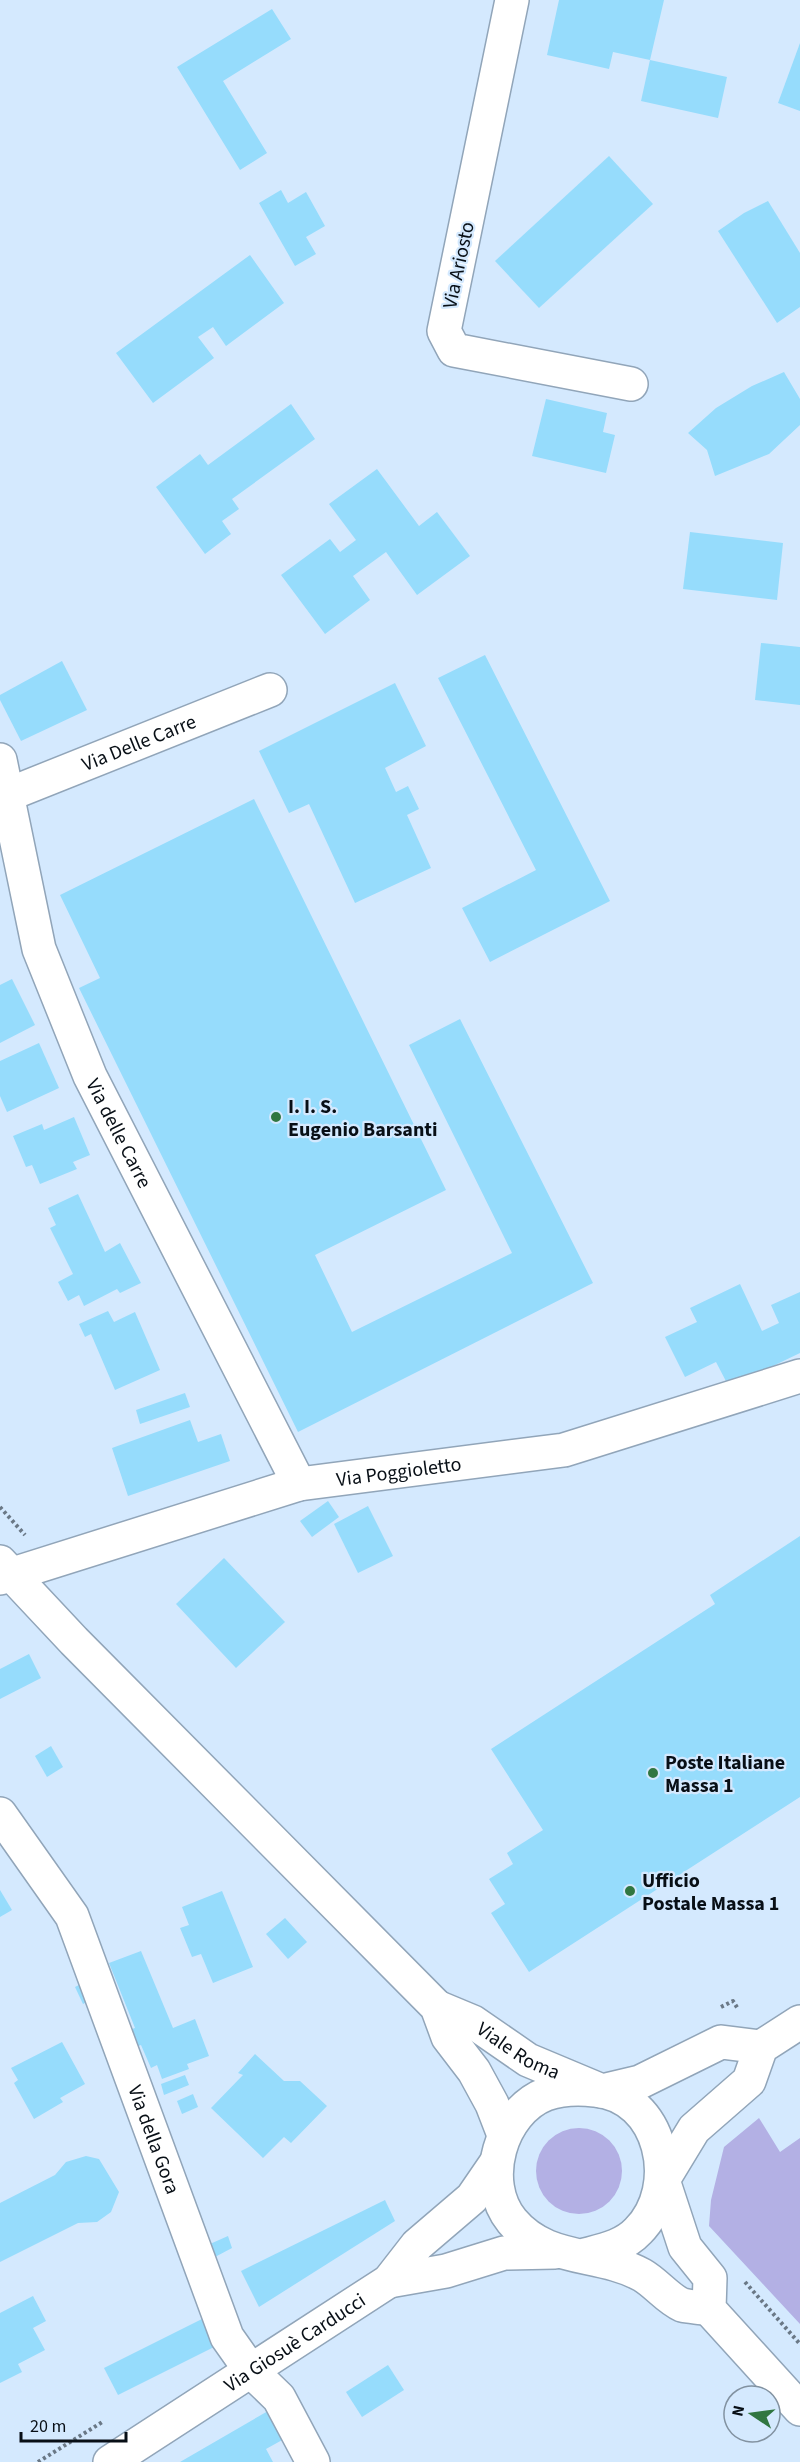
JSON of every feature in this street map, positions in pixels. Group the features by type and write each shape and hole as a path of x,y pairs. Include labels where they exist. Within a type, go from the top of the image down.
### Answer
{"street":[{"name":"Via Ariosto","path":"512,0 444,332 454,350 631,384"},
{"name":"Via Delle Carre","path":"7,795 270,690"},
{"name":"Via delle Carre","path":"0,760 39,949 90,1076 298,1484"},
{"name":"Via Poggioletto","path":"4,1571 298,1484 564,1450 800,1377"},
{"path":"4,1571 437,2007 448,2037 474,2071 492,2104 500,2149 498,2192 510,2219 531,2240 642,2275 681,2304 709,2309 800,2409"},
{"name":"Via della Gora","path":"0,1814 72,1916 227,2337 252,2371 279,2398 313,2462"},
{"name":"Viale Roma","path":"437,2007 473,2022 528,2060 602,2091"},
{"path":"571,2254 614,2248 638,2231 655,2208 663,2180 694,2129 749,2081 761,2047 800,2022"},
{"path":"602,2091 640,2082 721,2043 761,2047"},
{"path":"500,2149 521,2111 545,2095 573,2088 602,2091 628,2103 648,2124 661,2151 663,2180 685,2247 710,2278 709,2309"},
{"name":"Via Giosuè Carducci","path":"110,2462 389,2281 417,2245 472,2198 500,2149"},
{"name":"Via Giosuè Carducci","path":"389,2281 446,2271 504,2253 571,2254"}],"path":[{"path":"713,2012 733,2001"},
{"path":"742,2278 800,2344"}],"shaded area":[{"path":"759,2118 780,2152 800,2138 800,2324 709,2226 711,2200 724,2147"},
{"path":"579,2128 596,2131 610,2140 619,2154 622,2171 619,2188 610,2202 596,2211 579,2214 562,2211 548,2202 539,2188 536,2171 539,2154 548,2140 562,2131"}],"building":[{"path":"559,0 664,0 650,60 613,52 609,69 547,55"},
{"path":"272,9 291,39 223,81 267,153 240,170 177,67"},
{"path":"800,43 800,111 778,103"},
{"path":"650,60 727,77 718,118 641,101"},
{"path":"609,156 653,204 539,308 495,261"},
{"path":"281,190 288,203 306,192 325,226 306,237 316,254 295,266 259,203"},
{"path":"768,201 800,253 800,307 777,323 718,231 744,213"},
{"path":"250,255 284,303 226,346 213,327 198,337 214,358 153,403 116,353"},
{"path":"784,372 800,399 800,425 769,454 715,476 707,450 688,433 716,408 752,386"},
{"path":"546,399 607,413 603,432 615,435 606,473 532,456"},
{"path":"291,404 315,439 232,499 239,509 222,521 231,534 205,554 156,487 200,454 208,465"},
{"path":"377,469 419,526 437,512 470,556 417,595 386,552 353,576 370,600 325,634 281,575 330,539 340,552 356,540 329,504"},
{"path":"690,532 783,543 777,600 683,589"},
{"path":"761,643 800,647 800,705 755,700"},
{"path":"485,655 610,901 490,962 462,908 536,870 438,678"},
{"path":"62,661 87,710 21,741 0,700 0,695"},
{"path":"395,683 426,746 385,768 396,792 408,786 419,809 407,815 431,868 355,903 309,804 289,813 259,751"},
{"name":"I. I. S. Eugenio Barsanti","path":"254,799 446,1190 315,1255 352,1332 512,1253 409,1045 460,1019 593,1283 298,1432 79,988 100,978 60,895"},
{"path":"12,979 35,1025 0,1043 0,985"},
{"path":"39,1043 59,1088 7,1112 0,1096 0,1061"},
{"path":"74,1117 90,1155 73,1162 77,1169 40,1184 32,1165 26,1167 13,1136 42,1124 44,1130"},
{"path":"78,1194 105,1252 120,1243 141,1283 120,1293 117,1289 84,1306 79,1295 68,1301 58,1282 73,1274 50,1228 56,1225 48,1208"},
{"path":"740,1284 762,1331 779,1323 771,1305 800,1292 800,1353 729,1387 716,1362 685,1377 665,1337 697,1322 690,1308"},
{"path":"108,1311 114,1322 135,1312 160,1370 115,1390 91,1334 85,1337 79,1324"},
{"path":"185,1393 190,1407 140,1424 136,1410"},
{"path":"190,1420 198,1442 221,1434 230,1461 128,1496 112,1448"},
{"path":"328,1501 339,1517 312,1537 300,1521"},
{"path":"368,1506 393,1556 358,1573 334,1524"},
{"name":"Poste Italiane Massa 1","path":"800,1536 800,1797 529,1972 491,1913 505,1904 489,1879 513,1864 507,1853 543,1830 491,1749 715,1604 710,1595"},
{"path":"224,1558 285,1622 236,1668 176,1604"},
{"path":"29,1654 41,1678 0,1699 0,1669"},
{"path":"51,1746 63,1767 47,1777 35,1756"},
{"path":"0,1890 12,1910 0,1917"},
{"path":"222,1891 253,1967 213,1983 201,1954 192,1957 180,1928 189,1925 182,1907"},
{"path":"285,1918 307,1942 288,1959 266,1934"},
{"path":"141,1951 173,2028 195,2019 209,2056 187,2064 189,2069 162,2079 157,2065 151,2068 141,2045 136,2047 129,2030 135,2028 109,1963"},
{"path":"85,1982 93,1999 83,2004 75,1987"},
{"path":"62,2042 85,2084 60,2098 63,2102 34,2119 14,2083 18,2080 11,2068"},
{"path":"255,2054 284,2081 300,2081 327,2106 291,2143 284,2137 263,2158 211,2108 243,2075 238,2073"},
{"path":"185,2075 189,2085 164,2095 161,2084"},
{"path":"193,2094 198,2107 182,2114 177,2101"},
{"path":"86,2156 99,2159 119,2192 111,2212 97,2222 78,2223 0,2262 0,2203 55,2175 66,2162"},
{"path":"385,2200 395,2221 259,2307 241,2271"},
{"path":"228,2236 232,2248 215,2257 210,2244"},
{"path":"33,2296 46,2321 33,2328 45,2350 18,2364 22,2372 0,2383 0,2313"},
{"path":"206,2317 220,2344 118,2395 104,2368"},
{"path":"388,2365 404,2390 362,2417 346,2392"},
{"path":"268,2411 284,2439 266,2449 273,2462 180,2462"}],"place":[{"name":"I. I. S. Eugenio Barsanti","path":"276,1117"},
{"name":"Poste Italiane Massa 1","path":"653,1773"},
{"name":"Ufficio Postale Massa 1","path":"630,1891"}]}
